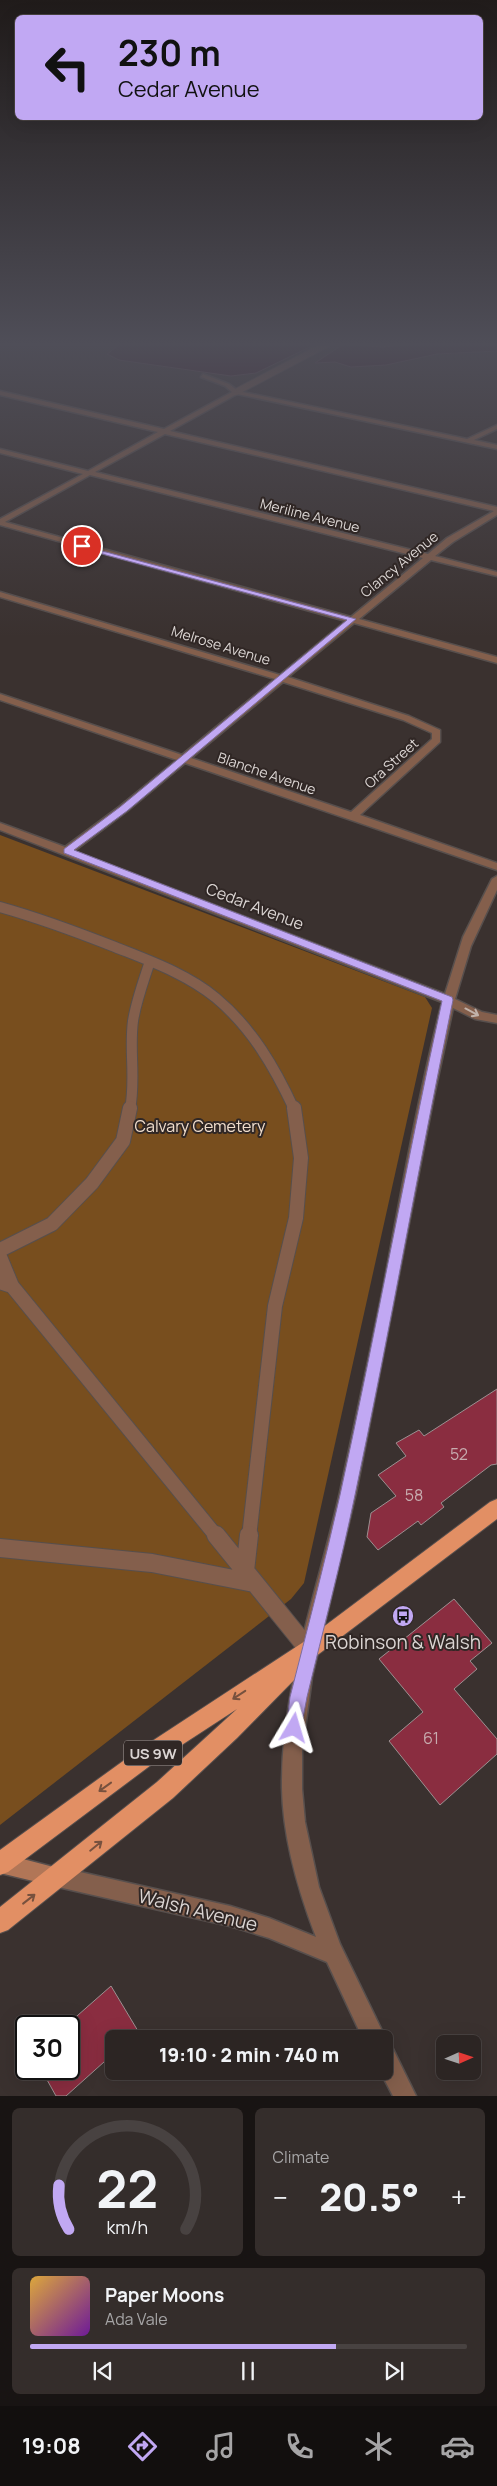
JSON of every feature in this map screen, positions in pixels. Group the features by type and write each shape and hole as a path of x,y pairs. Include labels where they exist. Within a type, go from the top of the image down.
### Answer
{"highway":[{"name":"US 9W","path":"0,1863 144,1758 309,1650 497,1508"},
{"name":"US 9W","path":"0,1922 165,1790 230,1732 309,1650"}],"main road":[{"path":"0,1863 58,1877"}],"street":[{"path":"0,523 147,442"},
{"path":"212,442 497,510"},
{"path":"470,442 497,448"},
{"name":"Meriline Avenue","path":"0,451 497,574"},
{"name":"Clancy Avenue","path":"67,851 123,809 450,540 497,510"},
{"path":"0,523 497,660"},
{"name":"Melrose Avenue","path":"0,594 281,678 433,728"},
{"name":"Blanche Avenue","path":"0,697 353,816 497,867"},
{"name":"Ora Street","path":"353,816 437,740 437,732 433,728"},
{"name":"Cedar Avenue","path":"0,826 448,1000 479,1016 497,1019"},
{"path":"371,2030 334,1955 309,1890 298,1841 292,1791 294,1734 298,1697 347,1497 389,1298 411,1172 448,1000 463,952 495,888"},
{"name":"Walsh Avenue","path":"58,1877 230,1916 269,1928 334,1955"},
{"path":"393,2073 405,2096"}],"lane":[{"path":"0,907 42,919 170,969 216,998 255,1039 277,1072 296,1113 301,1158 296,1218 275,1306 250,1577"},
{"path":"0,1250 52,1224 92,1183 123,1141 133,1096 131,1056 133,1020 150,961"},
{"path":"0,1257 6,1284 309,1650"},
{"path":"0,1548 152,1564 250,1577"}],"green space":[{"name":"Calvary Cemetery","path":"0,835 425,997 432,1008 304,1583 291,1599 0,1825"}],"building":[{"path":"497,1389 497,1464 491,1465 441,1503 444,1507 421,1525 418,1521 378,1550 367,1537 371,1513 396,1496 378,1475 406,1456 396,1443 419,1430 424,1436"},
{"path":"454,1599 492,1643 470,1661 477,1669 454,1689 497,1739 497,1754 440,1805 389,1741 423,1712 379,1659"},
{"path":"111,1986 137,2030 105,2030 105,2061 66,2096 56,2096 47,2080 80,2080 80,2015 78,2015"}],"place":[{"name":"Robinson & Walsh","path":"403,1616"}],"route":[{"path":"82,546 352,619 123,809 67,851 448,1000 411,1172 389,1298 347,1497 298,1697 294,1728"}]}
